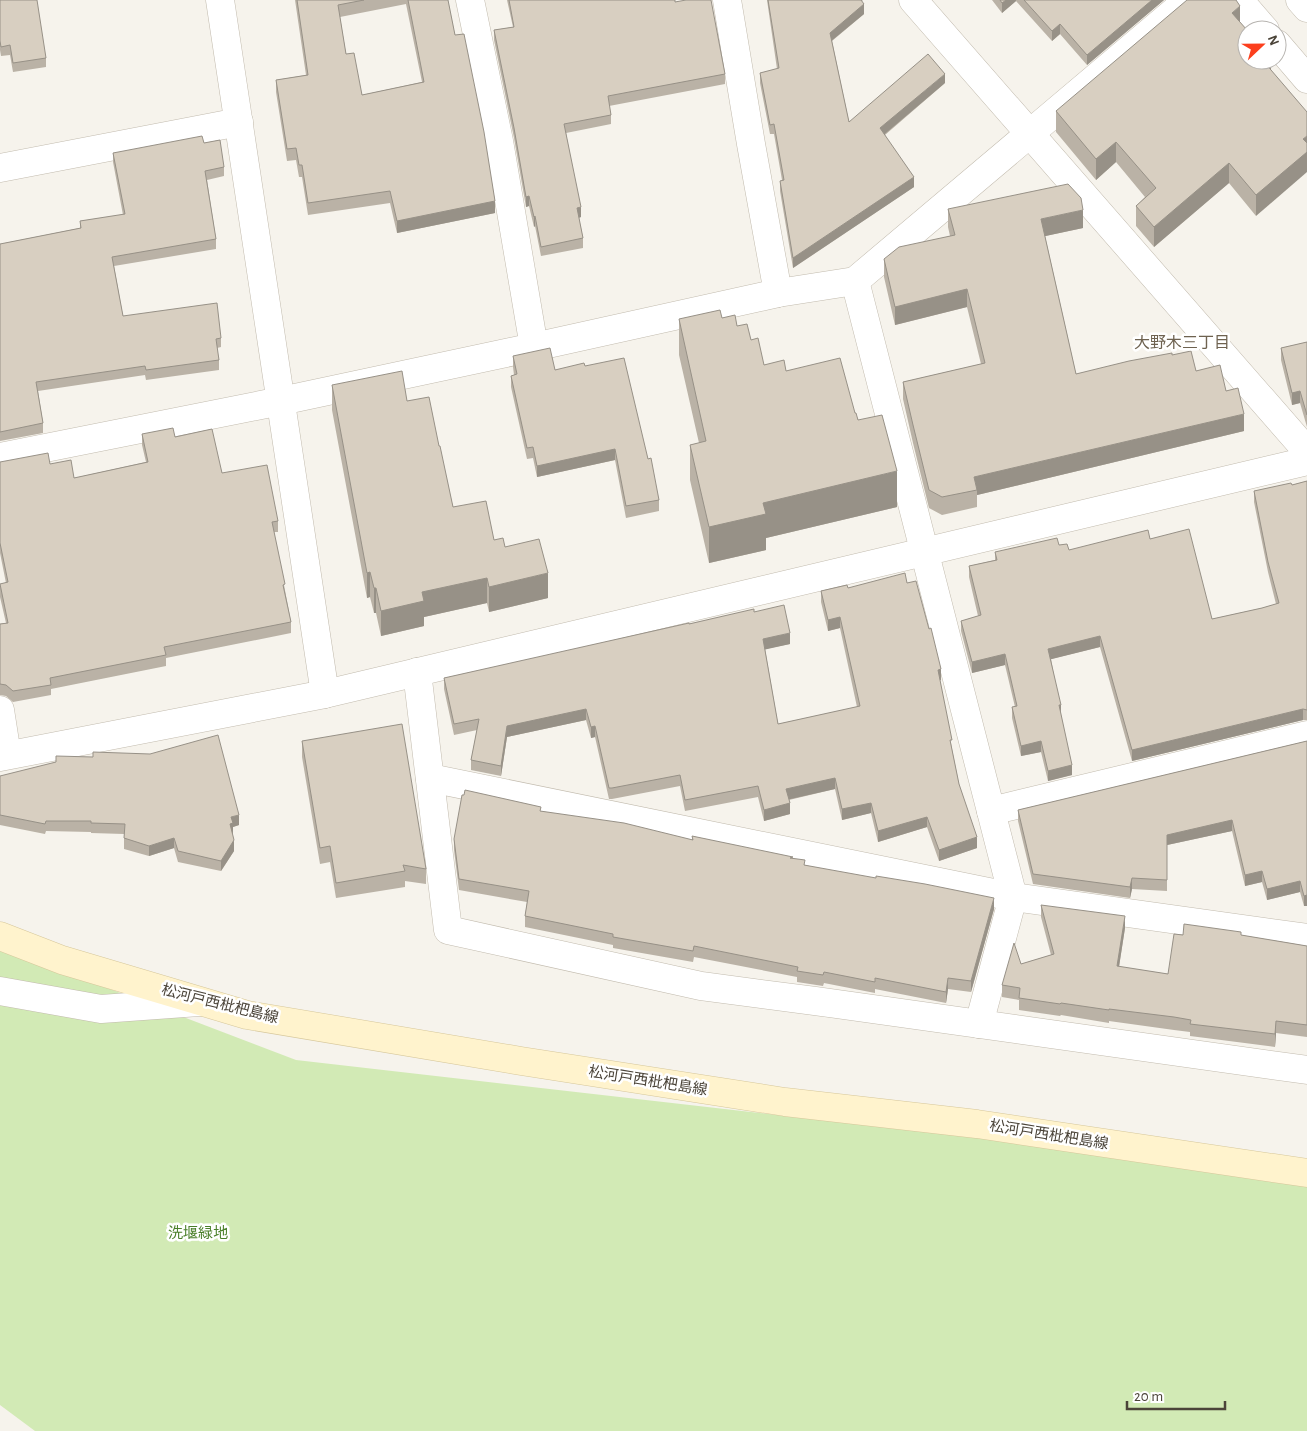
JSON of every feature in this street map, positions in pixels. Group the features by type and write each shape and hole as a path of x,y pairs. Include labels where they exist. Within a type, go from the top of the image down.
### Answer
{"main road":[{"name":"松河戸西枇杷島線","path":"0,936 62,960 257,1016 521,1061 766,1099 977,1124 1307,1173"}],"street":[{"path":"220,0 325,694"},
{"path":"470,0 499,141 534,347"},
{"path":"727,0 778,293"},
{"path":"913,0 1028,134 1307,451"},
{"path":"0,457 281,401 778,293 855,281 1188,0"},
{"path":"1239,0 1256,20"},
{"path":"1300,0 1307,8"},
{"path":"1287,56 1307,79"},
{"path":"0,168 239,122"},
{"path":"855,281 1013,897 979,1024"},
{"path":"0,710 3,756 325,694 1307,461"},
{"path":"417,672 448,930 701,986 1307,1070"},
{"path":"991,811 1307,735"},
{"path":"430,778 1013,897 1307,938"},
{"path":"0,991 101,1009 203,1001"}],"green space":[{"name":"洗堰緑地","path":"0,947 296,1060 1197,1163 1307,1182 1307,1431 35,1431 0,1405"}],"building":[{"path":"0,0 37,0 46,58 13,63 10,45 1,47"},
{"path":"297,0 364,0 338,5 346,54 354,53 362,95 424,82 408,0 448,0 455,35 464,34 484,132 495,201 397,221 390,191 308,203 302,165 299,165 296,148 287,149 276,80 308,75"},
{"path":"509,0 675,0 675,2 711,0 725,74 608,96 611,115 564,124 581,207 577,208 583,238 541,247 529,196 526,197 494,30 514,27"},
{"path":"768,0 861,0 864,4 830,33 849,122 928,54 945,74 880,128 914,177 793,258 780,181 784,180 774,124 770,125 760,73 779,68"},
{"path":"1024,0 1152,0 1087,55 1060,24 1052,31"},
{"path":"1187,0 1236,0 1240,6 1232,13 1238,20 1237,70 1271,70 1307,112 1307,136 1303,139 1307,143 1307,152 1256,195 1229,163 1154,227 1136,206 1156,188 1116,142 1096,159 1056,111"},
{"path":"202,136 204,143 220,140 224,167 205,171 216,239 112,257 123,316 217,303 221,338 216,339 219,360 146,370 145,366 36,382 43,423 0,432 0,244 81,228 80,221 125,214 113,153"},
{"path":"1068,184 1081,198 1083,210 1041,219 1076,374 1129,361 1191,351 1196,371 1220,365 1226,391 1238,388 1244,414 974,477 977,490 942,497 929,490 903,382 985,363 967,289 895,307 884,259 899,247 955,235 948,209"},
{"path":"720,310 722,318 735,315 737,326 747,324 751,340 758,338 764,365 784,360 786,371 840,358 858,420 882,415 897,471 763,503 766,514 709,527 690,445 706,441 679,319"},
{"path":"1307,342 1307,415 1300,391 1292,393 1281,348"},
{"path":"550,348 555,370 584,363 585,366 624,358 648,459 651,458 659,500 626,506 615,449 537,466 533,447 527,448 511,376 517,374 513,356"},
{"path":"402,371 407,401 429,397 453,507 486,501 494,540 503,538 505,547 539,539 548,573 489,587 487,578 422,592 424,601 381,611 376,588 374,588 370,572 367,573 332,385"},
{"path":"173,428 175,437 212,429 222,473 267,465 278,521 272,522 291,622 164,647 166,655 50,678 51,685 13,691 6,685 0,684 0,624 8,623 0,584 8,582 0,543 0,462 48,453 50,464 71,460 74,478 148,462 142,434"},
{"path":"1307,481 1307,710 1303,709 1132,750 1100,636 1048,649 1072,765 1048,771 1041,741 1021,746 1012,707 1017,706 1005,654 972,662 961,621 981,615 969,566 997,560 995,552 1057,538 1059,545 1067,544 1069,550 1148,530 1150,539 1189,529 1212,619 1262,608 1279,603 1268,562 1254,491"},
{"path":"905,573 907,583 916,581 929,629 931,628 941,669 938,670 959,784 977,837 939,850 927,817 878,831 871,803 842,809 835,778 786,789 790,803 764,810 758,786 685,800 680,775 609,788 595,726 591,727 586,709 507,726 501,766 471,760 479,719 454,724 444,678 754,609 754,612 784,605 790,633 763,639 778,724 860,706 840,617 828,620 821,591 847,585 848,588"},
{"path":"402,724 426,869 403,865 405,871 336,883 330,846 320,848 302,741"},
{"path":"218,735 239,815 231,817 233,823 230,824 234,840 221,861 178,851 174,838 149,846 124,838 125,824 91,823 91,821 46,821 45,824 0,815 0,776 56,762 56,756 93,757 93,752 150,754"},
{"path":"1307,741 1307,895 1304,896 1300,881 1267,889 1262,871 1245,875 1232,820 1167,835 1167,880 1132,878 1130,887 1033,874 1018,810"},
{"path":"465,790 541,807 540,811 624,823 693,840 692,836 793,857 790,858 805,860 804,865 876,878 876,876 925,884 994,898 971,981 948,978 946,992 875,978 875,982 824,972 823,975 797,971 798,967 694,946 693,951 613,937 613,934 525,916 529,891 459,879 454,839 462,795 464,795"},
{"path":"1041,905 1125,916 1117,966 1168,974 1174,934 1183,935 1184,924 1241,932 1241,935 1307,946 1307,1025 1276,1021 1275,1034 1190,1024 1191,1020 1174,1017 1019,998 1020,988 1002,985 1014,943 1021,964 1054,954"}],"district":[{"name":"大野木三丁目","path":"1182,343"}]}
